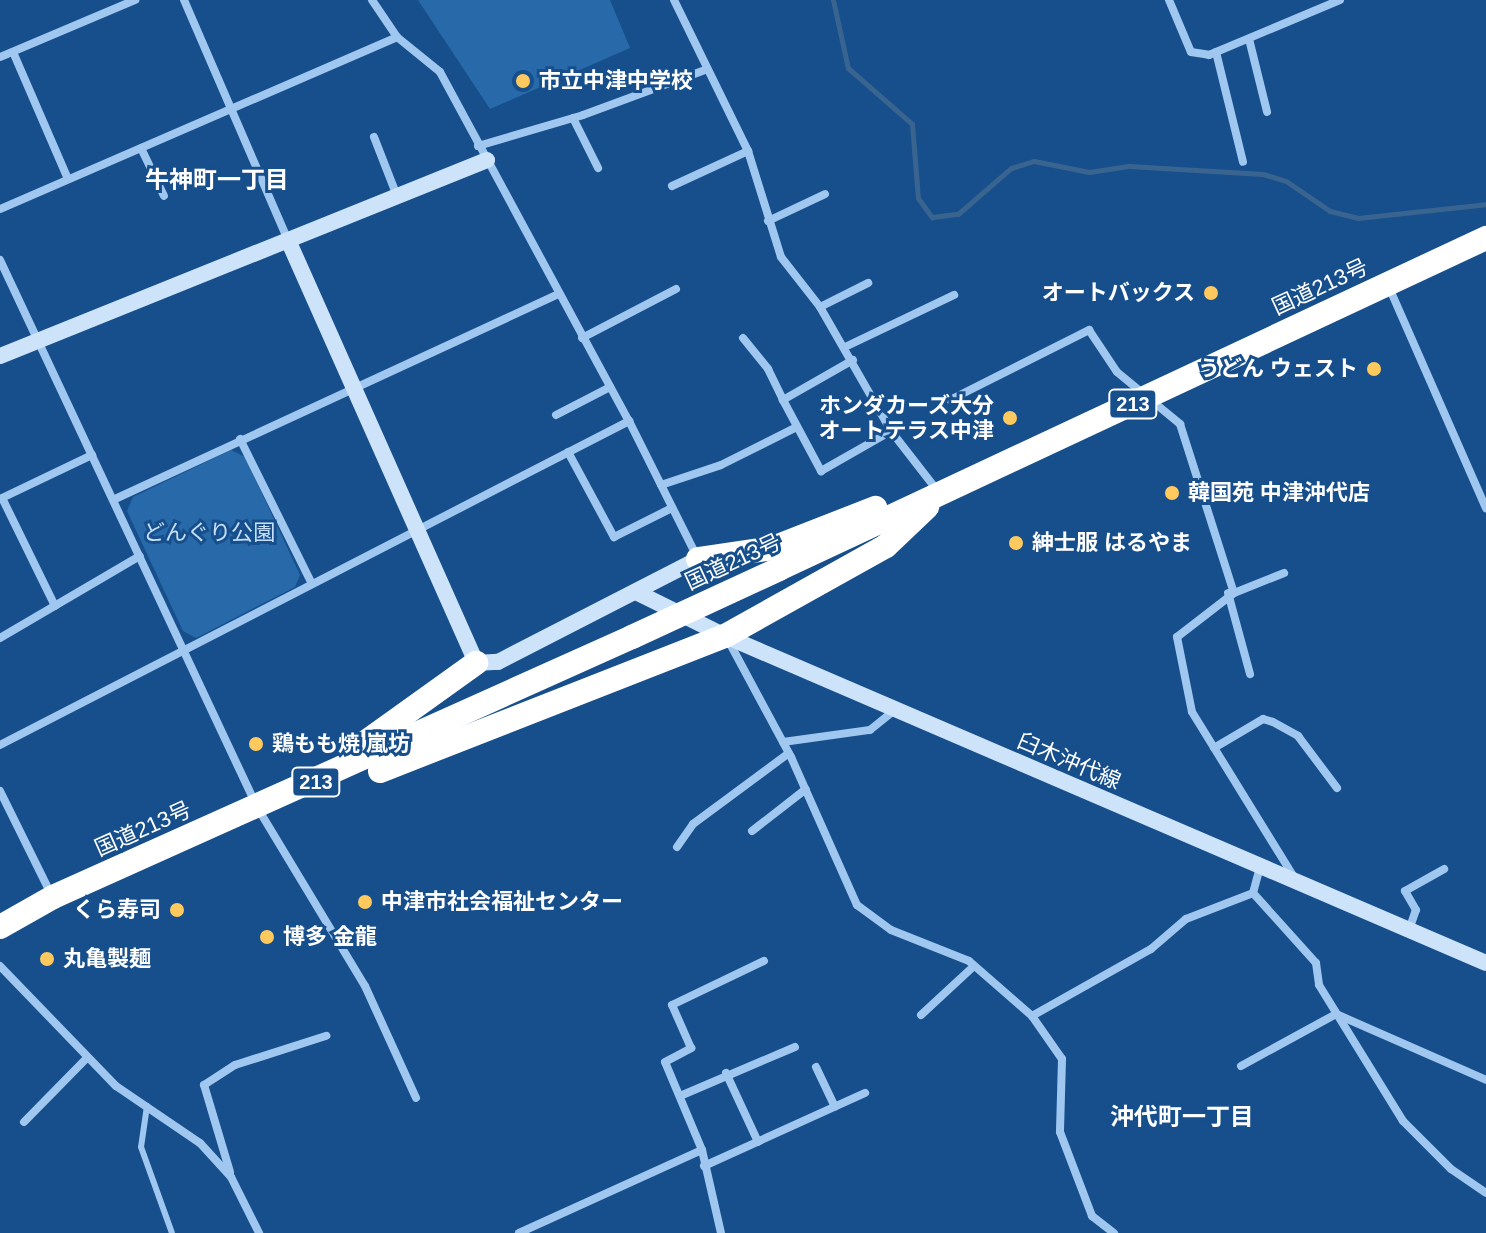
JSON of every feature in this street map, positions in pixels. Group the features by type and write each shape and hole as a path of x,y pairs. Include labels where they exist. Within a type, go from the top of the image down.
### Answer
{"highway":[{"name":"国道213号","path":"0,927 53,897 343,770 1486,238"},
{"path":"698,559 773,548 903,496 940,494"},
{"path":"343,770 368,776 725,636 886,546 940,494"},
{"path":"257,807 377,738 476,663"}],"street":[{"path":"0,57 135,0"},
{"path":"184,0 234,107 288,240 356,387 476,663 498,662 638,593 698,559 629,421 557,295 440,72 397,37 372,0"},
{"path":"674,0 705,70 748,151 781,257 820,307 891,431 940,494"},
{"path":"1169,0 1191,52 1216,52 1340,0"},
{"path":"0,209 397,37"},
{"path":"1249,39 1267,112"},
{"path":"13,52 68,179"},
{"path":"1216,52 1243,162"},
{"path":"0,356 397,196 482,153 705,70"},
{"path":"573,118 598,168"},
{"path":"374,137 397,196"},
{"path":"141,148 164,196"},
{"path":"672,186 748,151"},
{"path":"768,221 825,194"},
{"path":"0,260 115,499 257,807 365,986 416,1098"},
{"path":"820,307 868,283"},
{"path":"1388,284 1486,508"},
{"path":"582,338 676,289"},
{"path":"115,499 557,295"},
{"path":"845,347 954,295"},
{"path":"950,400 1089,330 1117,372 1180,424 1231,593 1250,674"},
{"path":"743,338 768,369 821,471 891,431"},
{"path":"783,400 853,360"},
{"path":"556,415 610,387"},
{"path":"0,745 311,582 629,421"},
{"path":"661,485 721,465 797,427"},
{"path":"240,439 311,582"},
{"path":"568,452 614,537 672,508"},
{"path":"55,606 2,498 92,455"},
{"path":"0,638 140,556"},
{"path":"1284,573 1231,593 1177,637 1192,712 1298,884"},
{"name":"臼木沖代線","path":"638,593 725,636 1486,963"},
{"path":"725,636 789,753 857,905 891,930 974,966 1032,1016 1062,1059 1060,1132 1092,1216 1114,1233"},
{"path":"783,742 870,730 895,710"},
{"path":"1214,748 1263,719 1273,722 1298,736 1337,788"},
{"path":"677,847 693,824 789,753"},
{"path":"752,831 806,789"},
{"path":"0,791 2,804 53,897"},
{"path":"1253,893 1260,867"},
{"path":"1409,930 1416,910 1405,891 1444,869"},
{"path":"1253,893 1316,963 1319,985 1403,1121 1451,1169 1486,1193"},
{"path":"1032,1016 1151,949 1186,919 1253,893"},
{"path":"721,1233 702,1150 665,1062 691,1048 672,1005 764,961"},
{"path":"0,966 87,1058 200,1143 231,1177"},
{"path":"921,1015 974,966"},
{"path":"1241,1066 1336,1014"},
{"path":"1336,1014 1486,1080"},
{"path":"259,1233 231,1177 204,1085 235,1065 326,1036"},
{"path":"680,1096 726,1073 795,1047"},
{"path":"24,1122 87,1058"},
{"path":"816,1067 835,1107"},
{"path":"726,1073 758,1142"},
{"path":"704,1166 865,1093"},
{"path":"519,1233 702,1150"}],"lane":[{"path":"147,1106 141,1147 172,1233"}],"green space":[{"name":"市立中津中学校","path":"418,0 610,0 630,48 490,109"},
{"name":"どんぐり公園","path":"231,450 245,457 300,575 295,587 196,638 183,631 127,511 133,497"}],"waterway":[{"path":"833,0 848,68 912,124 918,198 932,217 958,214 1011,168 1034,161 1089,172 1129,166 1263,174 1286,181 1330,211 1358,218 1486,204"}],"place":[{"name":"市立中津中学校","path":"523,81"},
{"name":"オートバックス","path":"1211,293"},
{"name":"うどん ウェスト","path":"1374,369"},
{"name":"ホンダカーズ大分 オートテラス中津","path":"1010,418"},
{"name":"韓国苑 中津沖代店","path":"1172,493"},
{"name":"紳士服 はるやま","path":"1016,543"},
{"name":"鶏もも焼 嵐坊","path":"256,744"},
{"name":"中津市社会福祉センター","path":"365,902"},
{"name":"くら寿司","path":"177,910"},
{"name":"博多 金龍","path":"267,937"},
{"name":"丸亀製麺","path":"47,959"}],"district":[{"name":"牛神町一丁目","path":"217,180"},
{"name":"沖代町一丁目","path":"1182,1117"}]}
